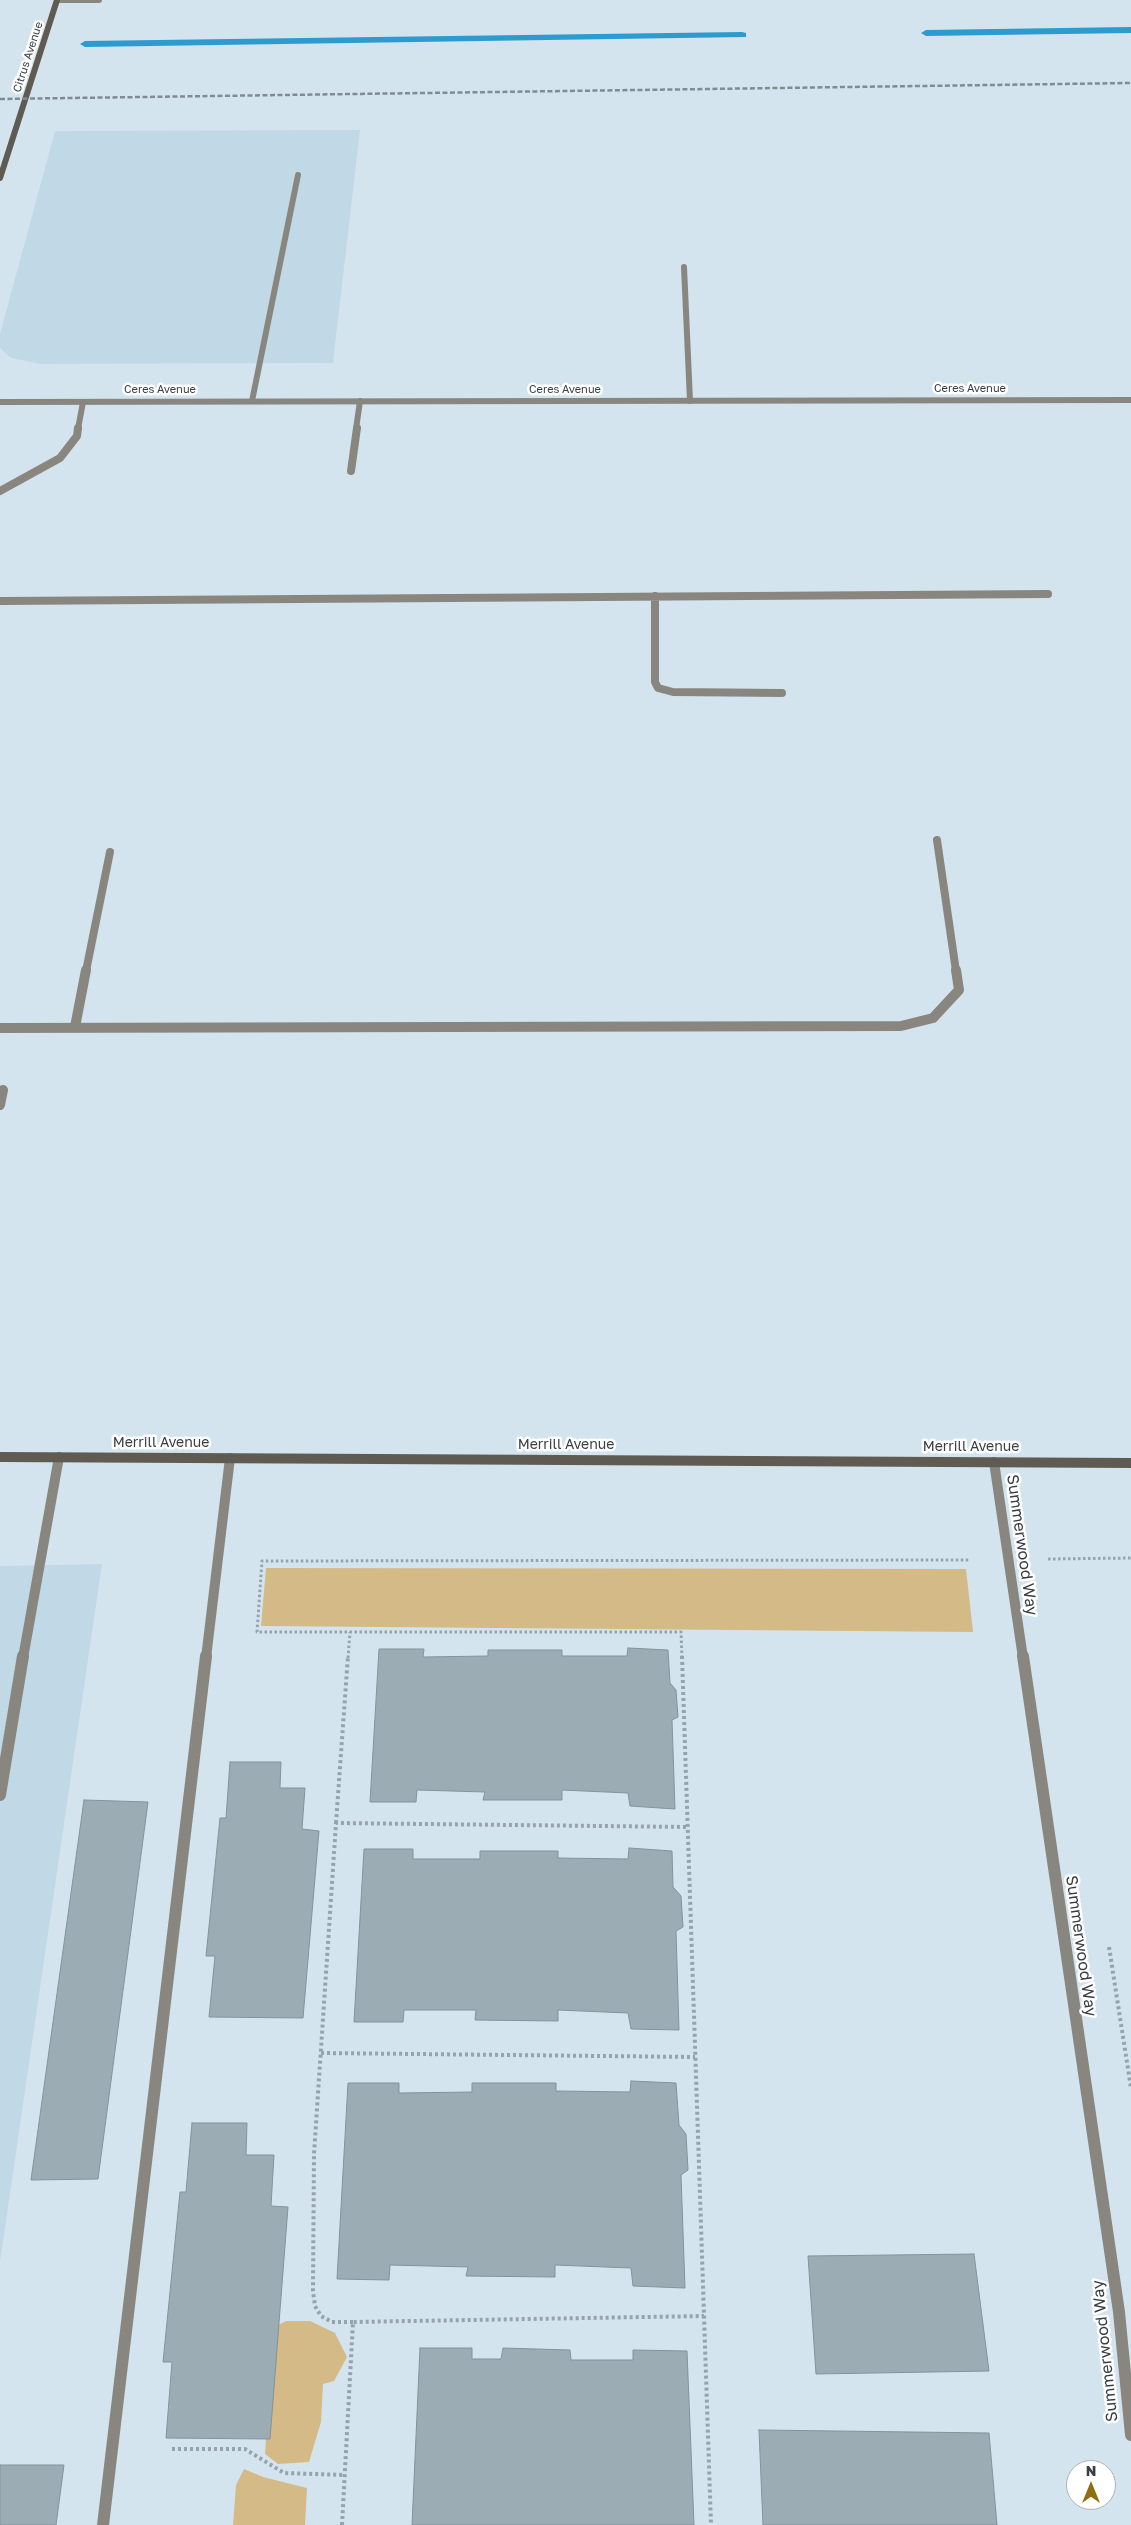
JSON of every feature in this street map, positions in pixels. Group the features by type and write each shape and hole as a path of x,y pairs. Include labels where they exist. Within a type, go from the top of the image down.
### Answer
{"main road":[{"name":"Citrus Avenue","path":"0,178 57,0"},
{"name":"Merrill Avenue","path":"0,1458 1131,1462"}],"street":[{"path":"57,0 99,0"},
{"path":"252,401 298,175"},
{"path":"684,267 690,401"},
{"name":"Ceres Avenue","path":"0,402 1131,400"},
{"path":"351,471 360,401"},
{"path":"0,491 60,458 77,436 83,402"},
{"path":"0,601 1048,594"},
{"path":"655,596 655,682 658,688 672,692 782,693"},
{"path":"0,1028 901,1026 933,1018 958,990 937,840"},
{"path":"75,1027 110,852"},
{"path":"0,1105 3,1090"},
{"path":"0,1795 39,1561 59,1458"},
{"path":"103,2525 230,1458"},
{"name":"Summerwood Way","path":"994,1462 1117,2302 1131,2435"}],"path":[{"path":"1048,1559 1131,1558"},
{"path":"711,2525 681,1632 257,1632 262,1561 1007,1560"},
{"path":"350,1632 314,2154 315,2306 321,2316 332,2322 704,2316"},
{"path":"336,1822 688,1827"},
{"path":"321,2054 695,2057"},
{"path":"342,2525 353,2322"},
{"path":"172,2449 245,2449 284,2474 345,2475"}],"shaded area":[{"path":"360,130 333,363 41,364 11,358 0,348 0,334 55,131"},
{"path":"102,1564 0,2262 0,1566"},
{"path":"266,1568 966,1569 973,1632 261,1626"},
{"path":"286,2321 310,2321 335,2333 347,2357 334,2381 323,2384 321,2422 309,2462 278,2464 265,2454 273,2328"},
{"path":"244,2469 263,2477 307,2488 305,2525 233,2525 236,2485"}],"building":[{"path":"628,1648 668,1650 670,1683 676,1690 678,1717 672,1720 675,1809 630,1806 628,1793 562,1790 562,1800 483,1800 485,1792 417,1790 416,1802 370,1802 379,1649 424,1649 423,1657 488,1656 488,1650 562,1650 562,1656 627,1656"},
{"path":"230,1762 281,1762 280,1788 305,1788 302,1829 319,1831 303,2018 209,2017 215,1956 206,1956 220,1818 226,1818"},
{"path":"84,1800 148,1802 98,2179 31,2180"},
{"path":"629,1848 672,1851 673,1887 681,1896 683,1927 676,1931 679,2030 631,2029 628,2013 558,2010 558,2021 475,2020 476,2010 404,2010 403,2022 354,2022 364,1849 413,1849 413,1859 480,1859 480,1851 558,1851 558,1858 628,1859"},
{"path":"631,2081 676,2083 679,2125 686,2134 688,2170 681,2175 685,2288 633,2286 631,2268 555,2265 555,2277 466,2276 468,2267 390,2265 389,2280 337,2279 348,2083 399,2083 399,2093 472,2092 472,2083 556,2083 556,2091 630,2092"},
{"path":"192,2123 247,2123 246,2155 274,2155 271,2206 288,2207 270,2439 166,2438 172,2362 163,2362 180,2192 186,2192"},
{"path":"974,2254 989,2371 816,2374 808,2256"},
{"path":"420,2348 472,2348 472,2359 501,2359 503,2348 570,2350 571,2360 633,2360 633,2350 687,2351 694,2525 412,2525"},
{"path":"759,2430 989,2433 997,2525 763,2525"},
{"path":"0,2465 64,2465 56,2525 0,2525"}],"waterway":[{"path":"926,33 1131,30"},
{"path":"85,44 742,35"}],"railway":[{"path":"0,99 1131,83"}]}
